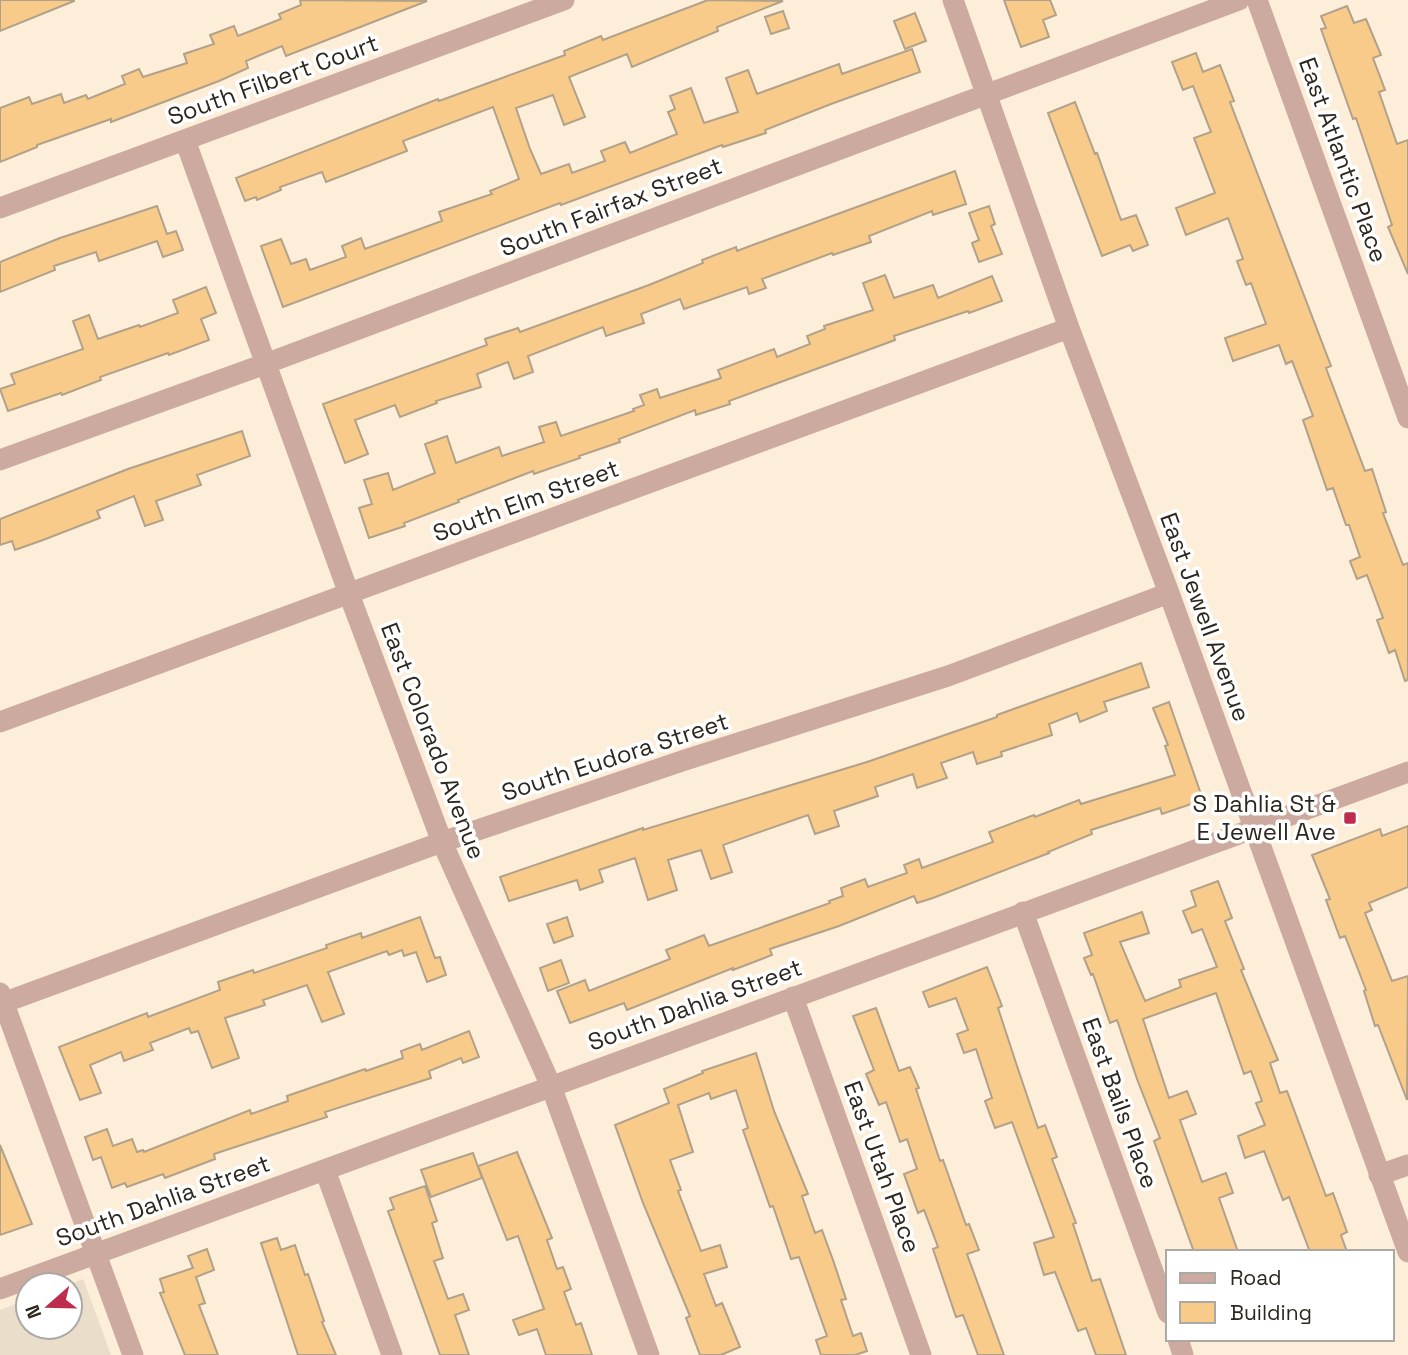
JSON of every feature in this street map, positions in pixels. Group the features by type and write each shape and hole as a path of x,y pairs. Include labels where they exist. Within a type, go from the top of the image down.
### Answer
{"street":[{"name":"South Filbert Court","path":"0,208 564,0"},
{"name":"East Jewell Avenue","path":"953,0 1069,328 1169,593 1408,1252"},
{"name":"South Fairfax Street","path":"0,460 265,364 1239,0"},
{"name":"East Atlantic Place","path":"1257,0 1408,418"},
{"name":"East Colorado Avenue","path":"185,140 442,842 551,1086 649,1355"},
{"name":"South Elm Street","path":"0,722 1069,328"},
{"name":"South Eudora Street","path":"1,1000 442,842 685,760 948,676 1169,593"},
{"name":"South Dahlia Street","path":"0,1289 1408,772"},
{"name":"East Bails Place","path":"1023,912 1166,1307"},
{"name":"East Utah Place","path":"793,997 921,1355"},
{"path":"1,1000 133,1355"},
{"path":"1379,1175 1408,1165"},
{"path":"325,1170 392,1355"}],"shaded area":[{"path":"84,1282 111,1355 0,1355 0,1310 14,1304 14,1341 84,1341"}],"building":[{"path":"0,0 74,0 74,1 0,31"},
{"path":"300,0 427,1 286,56 282,46 246,61 248,68 219,81 111,122 111,119 37,145 0,162 0,108 29,97 32,104 61,94 64,103 86,95 88,99 125,84 122,76 139,69 143,77 187,63 184,54 214,44 210,35 234,26 238,36 281,19 279,14 301,5"},
{"path":"708,0 783,1 717,27 718,31 632,67 627,54 569,77 585,117 564,125 553,95 516,108 541,174 569,164 572,173 605,161 601,151 625,142 630,153 677,134 668,112 675,109 670,96 691,88 704,123 738,112 726,78 748,70 757,94 839,64 842,74 912,49 920,72 765,130 766,133 723,147 722,145 561,205 560,203 283,307 261,246 281,239 291,264 306,259 310,270 346,257 342,246 361,238 365,249 442,221 439,212 492,194 490,191 519,179 493,107 403,141 407,151 326,182 322,172 280,187 281,190 257,200 256,197 245,201 236,178 438,99 439,101 565,55 564,51 601,36 603,40"},
{"path":"1004,0 1050,0 1056,15 1043,20 1049,37 1021,47"},
{"path":"1347,6 1354,23 1366,19 1381,55 1373,58 1385,90 1379,92 1397,144 1408,140 1408,274 1388,227 1392,225 1356,118 1353,119 1321,29 1326,28 1321,16"},
{"path":"783,11 789,28 771,34 765,17"},
{"path":"915,13 926,41 905,49 894,21"},
{"path":"1196,53 1203,72 1220,65 1234,101 1230,102 1331,366 1326,368 1365,471 1372,469 1386,512 1383,513 1403,565 1408,563 1408,680 1405,681 1395,650 1389,653 1377,620 1383,618 1367,575 1357,579 1350,561 1360,557 1333,488 1327,490 1303,420 1313,416 1292,361 1286,364 1279,345 1233,361 1225,338 1266,324 1251,283 1246,285 1237,261 1243,259 1228,218 1186,235 1176,208 1215,193 1194,138 1211,132 1193,86 1183,90 1172,62"},
{"path":"1075,102 1121,220 1136,215 1148,245 1133,251 1130,245 1102,256 1048,113"},
{"path":"955,171 966,204 933,215 932,211 869,236 871,242 833,255 832,253 762,279 766,288 749,294 747,287 684,309 680,299 641,314 644,323 606,336 603,327 528,356 533,372 514,379 508,362 477,374 481,387 436,401 437,403 400,417 395,405 355,420 368,454 345,463 323,404 487,345 485,339 518,328 520,332 649,285 736,247 737,251"},
{"path":"157,206 167,234 176,231 183,250 163,257 157,241 99,261 96,252 54,266 55,270 0,292 0,262 60,238"},
{"path":"989,206 995,224 991,226 1002,254 979,262 972,243 979,240 969,213"},
{"path":"885,275 894,298 933,285 938,298 992,276 1002,301 894,336 895,340 729,401 730,404 696,415 695,410 619,439 620,442 579,456 580,458 534,474 533,471 458,500 459,502 404,523 405,526 369,538 359,508 372,504 364,480 388,473 393,490 435,473 425,444 447,436 456,463 499,447 502,456 544,442 539,427 556,422 561,436 634,411 633,409 644,405 640,395 657,389 660,398 721,378 718,370 774,349 777,357 810,344 807,336 825,329 824,326 873,310 863,283"},
{"path":"206,287 216,313 201,319 209,340 100,377 101,380 62,395 61,393 8,411 0,389 15,384 11,374 83,349 73,321 89,315 98,339 178,313 173,300"},
{"path":"242,431 250,456 197,475 201,485 156,501 163,520 145,526 134,496 97,511 100,518 43,540 15,550 12,541 0,545 0,519 128,469"},
{"path":"1141,663 1149,687 1104,702 1107,711 1080,722 1077,713 1049,724 1052,735 1001,752 1002,756 977,764 973,752 941,763 947,778 917,788 913,774 875,787 878,796 834,811 839,826 815,834 808,815 723,845 732,872 711,879 701,850 668,860 677,890 648,900 635,858 599,870 603,882 580,890 577,880 509,901 500,877 643,828 867,762"},
{"path":"1169,702 1203,800 1162,814 1160,808 1091,830 1092,834 1049,853 933,898 917,903 914,896 839,926 770,949 772,955 627,1010 624,1003 570,1023 557,991 585,980 589,991 670,959 666,950 704,935 709,946 830,903 829,901 843,896 841,888 865,879 868,887 907,873 904,865 919,859 922,868 993,842 989,832 1034,815 1035,817 1079,800 1081,804 1175,775 1165,746 1168,745 1153,708"},
{"path":"1408,826 1408,887 1369,903 1372,910 1365,913 1392,981 1408,976 1407,1100 1378,1025 1375,1026 1364,991 1366,990 1345,936 1340,938 1326,900 1330,899 1312,855 1380,829 1382,836"},
{"path":"1218,881 1232,918 1225,921 1244,969 1241,970 1278,1060 1270,1063 1280,1093 1287,1091 1326,1196 1333,1193 1347,1232 1341,1235 1346,1250 1309,1250 1289,1197 1283,1200 1264,1151 1245,1158 1238,1136 1265,1125 1256,1103 1262,1101 1251,1071 1244,1074 1216,993 1143,1019 1169,1098 1187,1091 1196,1114 1180,1120 1202,1182 1226,1173 1233,1193 1219,1198 1237,1250 1193,1250 1154,1141 1160,1138 1117,1020 1110,1023 1093,974 1091,975 1084,958 1092,955 1084,933 1142,912 1149,933 1120,942 1145,1001 1181,987 1179,980 1217,967 1202,929 1192,933 1183,911 1196,906 1191,891"},
{"path":"420,917 435,958 440,957 446,975 427,982 416,952 404,956 402,950 389,955 387,951 328,972 344,1014 322,1022 307,985 263,1000 265,1005 225,1018 239,1058 212,1068 198,1031 191,1033 189,1028 150,1043 153,1050 124,1061 121,1052 90,1065 101,1093 80,1100 59,1047 147,1013 148,1017 220,990 218,982 253,970 254,973 327,948 326,945 361,933 362,938"},
{"path":"567,917 573,936 554,943 547,924"},
{"path":"561,960 569,983 548,991 540,968"},
{"path":"987,967 1002,1006 998,1008 1038,1128 1045,1125 1057,1157 1052,1159 1076,1223 1073,1224 1092,1281 1100,1279 1126,1355 1096,1355 1086,1328 1078,1331 1055,1272 1044,1275 1034,1243 1054,1237 1012,1122 995,1128 985,1101 992,1098 976,1049 964,1053 957,1034 968,1030 956,998 929,1007 923,992"},
{"path":"876,1008 899,1071 910,1067 919,1088 916,1089 940,1161 943,1160 966,1225 969,1224 979,1250 967,1254 1004,1355 978,1355 963,1315 956,1317 933,1249 938,1247 924,1210 918,1213 904,1174 917,1169 907,1139 900,1142 886,1102 879,1105 866,1074 874,1070 853,1016"},
{"path":"469,1031 479,1057 463,1063 461,1058 429,1071 431,1078 325,1112 327,1117 214,1154 215,1159 165,1178 163,1174 127,1187 125,1183 112,1188 101,1157 93,1160 85,1137 107,1129 113,1146 132,1139 137,1152 144,1152 250,1110 251,1114 288,1101 287,1096 403,1058 401,1051 420,1044 422,1050"},
{"path":"756,1053 774,1111 808,1194 802,1196 815,1233 822,1230 833,1260 846,1299 841,1300 853,1336 861,1333 867,1351 855,1355 821,1355 816,1340 827,1336 799,1257 791,1259 773,1206 770,1207 743,1130 748,1128 736,1090 711,1099 709,1093 678,1105 693,1152 670,1160 681,1190 678,1191 701,1251 720,1245 727,1267 704,1274 716,1306 722,1303 740,1347 721,1355 700,1355 686,1318 690,1316 643,1203 615,1125 669,1103 664,1089 703,1073 702,1071"},
{"path":"0,1145 32,1224 0,1235"},
{"path":"517,1152 552,1238 547,1240 557,1269 563,1267 571,1289 564,1292 576,1325 581,1323 592,1355 546,1355 537,1329 519,1335 513,1320 544,1309 518,1236 507,1240 478,1166"},
{"path":"473,1153 482,1178 431,1197 421,1170"},
{"path":"425,1186 437,1221 432,1223 443,1258 434,1261 448,1299 463,1294 469,1310 455,1315 469,1355 440,1355 388,1211 394,1209 390,1198"},
{"path":"277,1238 281,1250 295,1245 336,1355 298,1355 261,1243"},
{"path":"207,1249 214,1270 196,1277 205,1303 199,1305 218,1355 185,1355 160,1293 164,1292 160,1279 193,1268 188,1256"}],"place":[{"name":"S Dahlia St & E Jewell Ave","path":"1350,818"}]}
